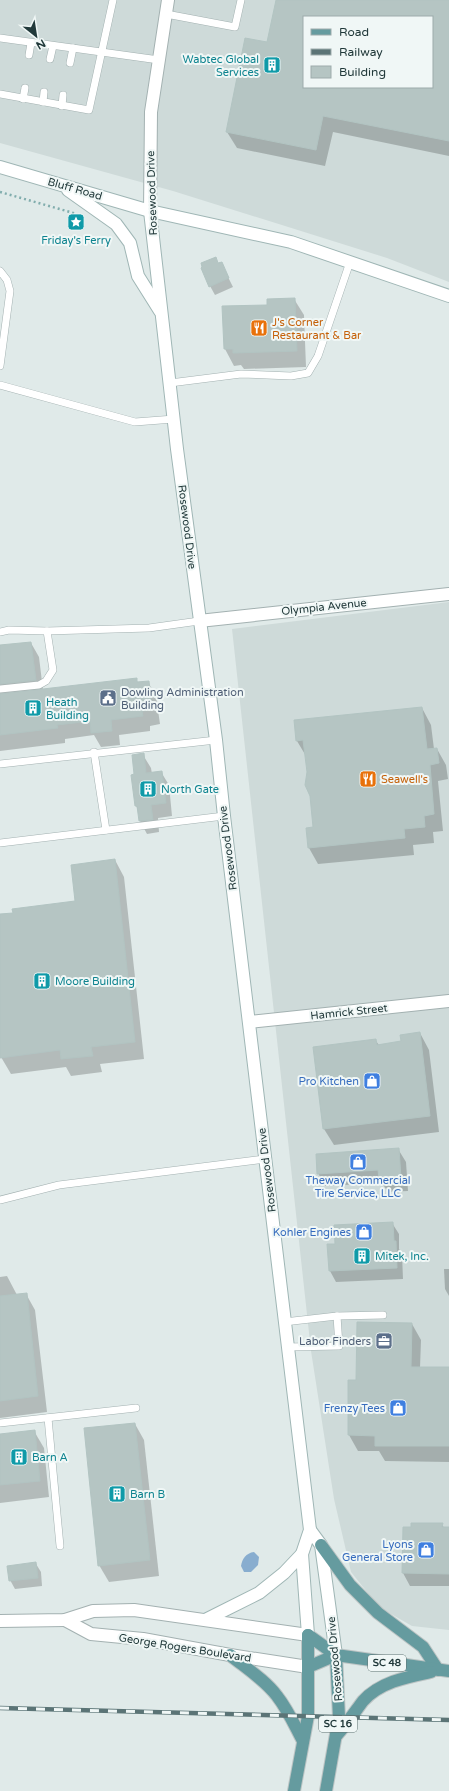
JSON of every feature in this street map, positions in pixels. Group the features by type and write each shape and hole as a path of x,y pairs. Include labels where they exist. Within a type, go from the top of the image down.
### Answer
{"main road":[{"name":"Rosewood Drive","path":"168,0 151,112 150,211 199,621 216,740 287,1348 310,1530 302,1554 308,1635 308,1716 294,1791"},
{"name":"Bluff Road","path":"0,167 150,211 291,242 449,296"},
{"path":"57,183 116,224 130,243 138,276 162,314"},
{"name":"Olympia Avenue","path":"199,621 449,594"},
{"name":"Hamrick Street","path":"250,1022 449,1001"},
{"name":"Rosewood Drive","path":"310,1530 321,1545 336,1655 339,1717 326,1791"},
{"path":"321,1545 350,1585 378,1613 423,1647 444,1670"},
{"path":"207,1619 259,1593 284,1573 302,1554"},
{"name":"George Rogers Boulevard","path":"0,1621 65,1620 93,1611 134,1610 207,1619 308,1635"},
{"name":"George Rogers Boulevard","path":"65,1620 91,1634 143,1638 230,1656 308,1667"},
{"path":"308,1635 336,1655"},
{"path":"308,1667 336,1655"},
{"name":"SC 48","path":"336,1655 444,1670"},
{"path":"230,1656 261,1679 276,1695 291,1716 304,1741"},
{"path":"336,1737 363,1701 374,1692 395,1680 444,1670"}],"lane":[{"path":"0,94 89,110 112,0"},
{"path":"166,14 235,27 241,0"},
{"path":"0,38 159,60"},
{"path":"29,55 31,42"},
{"path":"50,59 52,46"},
{"path":"70,63 73,48"},
{"path":"23,99 25,88"},
{"path":"43,102 44,92"},
{"path":"62,106 63,95"},
{"path":"170,383 241,374 291,376 308,373 318,356 350,262"},
{"path":"0,271 7,280 10,290 0,366"},
{"path":"0,385 125,420 145,422 174,419"},
{"path":"0,632 8,630 47,632 149,628 199,621"},
{"path":"0,689 39,685 46,681 53,670 47,632"},
{"path":"0,764 94,752 216,740"},
{"path":"94,752 106,830"},
{"path":"0,843 224,816"},
{"path":"0,1200 60,1185 265,1159"},
{"path":"284,1322 337,1316 383,1315"},
{"path":"287,1348 339,1346 337,1316"},
{"path":"0,1423 136,1408"},
{"path":"48,1418 60,1546"}],"path":[{"path":"0,192 82,215"}],"shaded area":[{"path":"0,0 449,0 449,282 387,258 173,191 0,143"},
{"path":"449,602 449,1630 412,1626 379,1607 351,1572 334,1499 311,1351 232,629"}],"water":[{"path":"254,1552 259,1557 258,1565 251,1572 244,1572 241,1566 243,1559 247,1555"}],"building":[{"name":"Wabtec Global Services","path":"276,0 449,0 449,141 323,116 316,150 226,132 245,38 267,42"},
{"path":"216,257 218,263 222,262 229,278 209,287 201,268 201,263"},
{"name":"J's Corner Restaurant & Bar","path":"295,298 297,351 233,353 233,349 224,349 222,306 267,305 267,299"},
{"path":"31,642 36,680 0,684 0,645"},
{"path":"137,678 137,682 149,681 152,710 142,711 143,716 111,720 112,731 91,733 90,721 57,725 58,728 0,735 0,694"},
{"name":"Seawell's","path":"422,707 427,749 437,748 439,763 430,765 434,814 424,816 425,827 404,829 405,838 308,848 306,828 313,827 310,796 305,785 307,772 303,740 296,741 294,720"},
{"name":"North Gate","path":"144,753 146,773 162,771 166,803 151,805 153,820 139,821 137,806 135,806 131,775 134,774 132,755"},
{"name":"Moore Building","path":"115,859 135,1042 91,1047 93,1056 61,1059 60,1050 0,1058 0,914 13,913 12,909 75,901 71,865"},
{"name":"Pro Kitchen","path":"420,1032 430,1116 323,1129 313,1047 376,1039 377,1045 401,1041 400,1035"},
{"name":"Theway Commercial Tire Service, LLC","path":"399,1148 401,1178 379,1179 378,1170 317,1174 316,1154"},
{"name":"Mitek, Inc.","path":"393,1222 394,1241 396,1241 397,1268 329,1271 327,1244 335,1244 334,1225"},
{"path":"27,1293 38,1396 0,1401 0,1296"},
{"name":"Frenzy Tees","path":"357,1322 412,1323 411,1367 449,1367 449,1446 375,1446 375,1436 348,1435 348,1380 356,1380"},
{"name":"Barn B","path":"135,1423 150,1560 98,1566 84,1428"},
{"name":"Barn A","path":"35,1430 40,1481 0,1485 0,1434"},
{"name":"Lyons General Store","path":"411,1523 443,1523 442,1527 449,1527 449,1574 402,1573 403,1527 411,1527"},
{"path":"36,1562 38,1578 9,1581 7,1566"}],"railway":[{"path":"0,1708 449,1720"}],"place":[{"name":"Wabtec Global Services","path":"272,65"},
{"name":"Friday's Ferry","path":"76,222"},
{"name":"J's Corner Restaurant & Bar","path":"259,328"},
{"name":"Dowling Administration Building","path":"108,698"},
{"name":"Heath Building","path":"33,708"},
{"name":"Seawell's","path":"368,779"},
{"name":"North Gate","path":"148,789"},
{"name":"Moore Building","path":"42,981"},
{"name":"Pro Kitchen","path":"372,1081"},
{"name":"Theway Commercial Tire Service, LLC","path":"358,1162"},
{"name":"Kohler Engines","path":"364,1232"},
{"name":"Mitek, Inc.","path":"362,1256"},
{"name":"Labor Finders","path":"384,1341"},
{"name":"Frenzy Tees","path":"398,1408"},
{"name":"Barn A","path":"19,1457"},
{"name":"Barn B","path":"117,1494"},
{"name":"Lyons General Store","path":"426,1550"}]}
